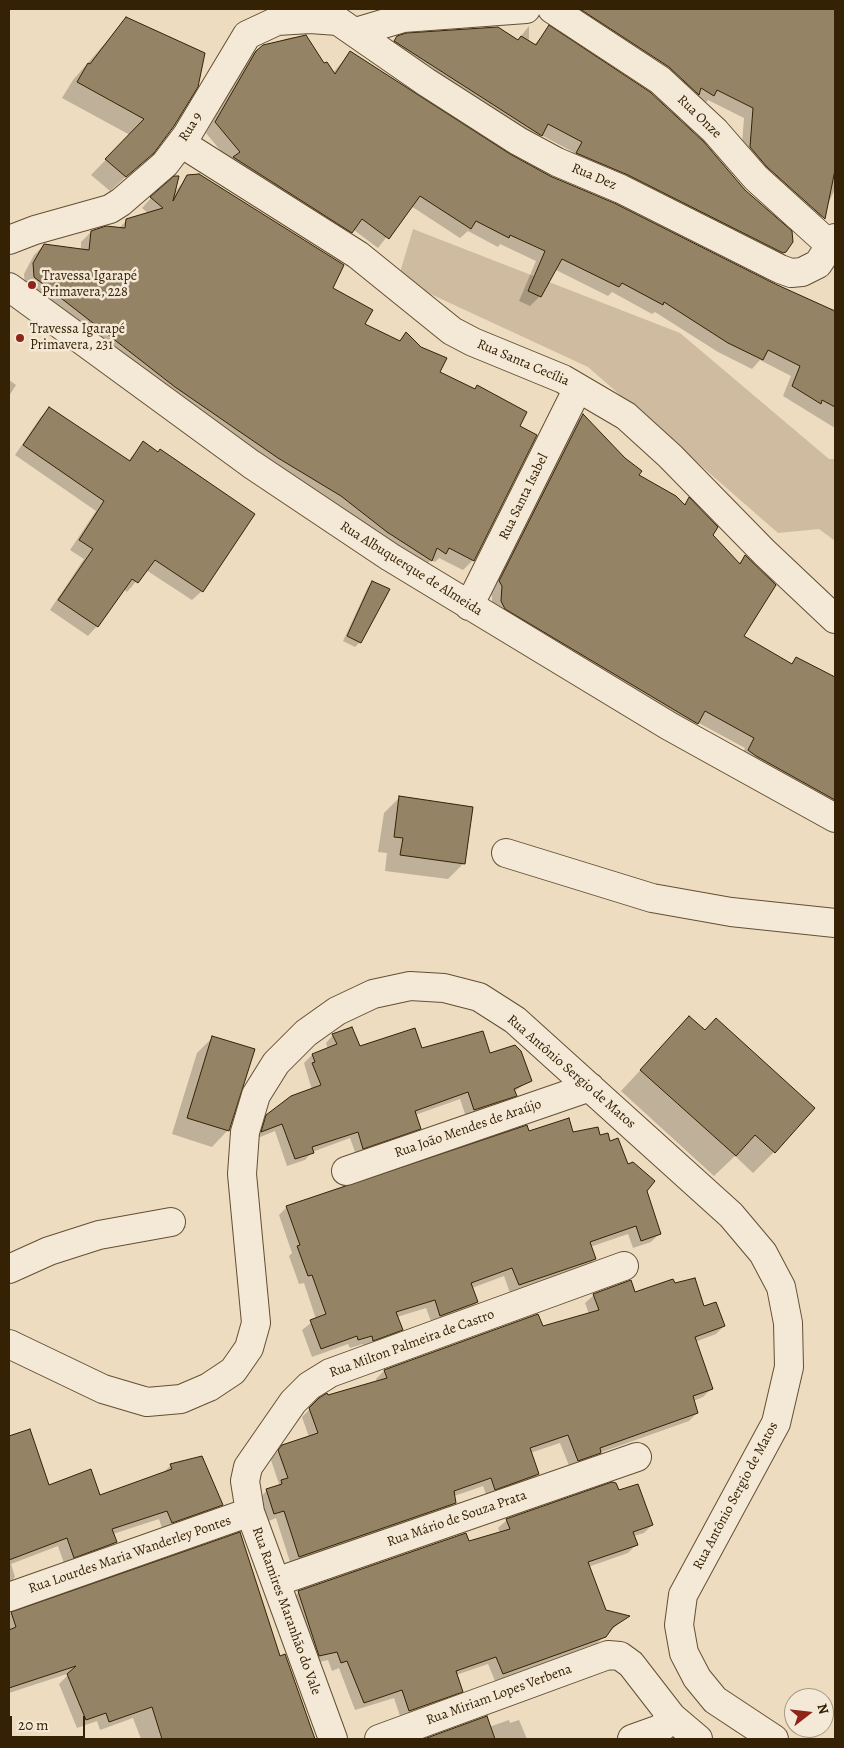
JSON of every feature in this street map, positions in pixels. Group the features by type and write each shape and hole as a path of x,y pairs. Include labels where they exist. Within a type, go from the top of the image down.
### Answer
{"street":[{"path":"356,32 403,14 526,9"},
{"name":"Rua Onze","path":"552,9 660,80 715,131 756,178 831,252"},
{"name":"Rua 9","path":"9,240 35,230 110,209 121,202 165,164 181,144 239,47 247,35 256,29 277,22 310,18 338,21 356,32"},
{"name":"Rua Dez","path":"356,32 410,72 518,141 557,162 670,212 749,255 791,273 802,272 818,264 831,252"},
{"name":"Rua Santa Cecília","path":"181,144 358,255 452,331 474,342 527,362 614,408 634,423 835,619"},
{"name":"Rua Albuquerque de Almeida","path":"9,287 251,464 390,557 668,726 835,818"},
{"name":"Rua Santa Isabel","path":"470,606 578,388"},
{"path":"506,853 652,898 731,912 835,923"},
{"name":"Rua Antônio Sergio de Matos","path":"9,1344 103,1389 146,1402 181,1399 208,1387 233,1371 249,1348 256,1323 242,1174 245,1132 256,1095 276,1063 306,1033 337,1011 372,994 410,986 444,988 479,997 515,1020 731,1215 763,1253 781,1287 788,1323 789,1367 776,1423 683,1595 679,1625 684,1653 697,1678 715,1700 774,1739"},
{"name":"Rua João Mendes de Araújo","path":"346,1171 590,1087"},
{"path":"9,1269 49,1251 99,1235 171,1222"},
{"name":"Rua Milton Palmeira de Castro","path":"245,1481 248,1467 293,1402 316,1382 330,1373 624,1266"},
{"name":"Rua Mário de Souza Prata","path":"276,1582 637,1457"},
{"name":"Rua Ramires Maranhão do Vale","path":"245,1481 250,1512 333,1739"},
{"name":"Rua Lourdes Maria Wanderley Pontes","path":"9,1597 250,1512"},
{"name":"Rua Miriam Lopes Verbena","path":"379,1739 608,1655 620,1656 631,1664 672,1717"},
{"path":"632,1739 660,1729 672,1717 698,1739"}],"shaded area":[{"path":"413,229 680,333 829,459 835,459 835,541 819,529 778,533 588,367 398,279"}],"building":[{"path":"580,9 835,9 835,170 825,219 767,167 750,147 753,108 717,90 714,96 701,88 699,95 669,67"},
{"path":"126,17 205,53 198,87 174,126 154,153 126,177 105,159 144,119 77,82 88,63 90,64"},
{"path":"549,25 650,92 704,142 745,190 792,231 793,242 786,252 783,253 628,175 576,153 582,142 548,124 542,136 394,41 397,36 406,33 498,27 518,40 521,36 536,45"},
{"path":"306,35 324,63 327,62 335,74 350,51 510,154 550,176 614,203 773,283 835,311 835,407 822,400 821,404 792,386 800,366 768,350 763,360 728,343 664,302 663,305 622,283 619,287 562,259 541,297 528,291 545,251 510,235 509,238 476,221 471,229 420,196 389,239 362,219 352,233 233,157 240,152 215,122 256,51 263,45"},
{"path":"199,174 344,265 333,288 373,310 365,324 400,341 406,332 421,347 447,358 440,372 475,389 477,385 527,412 520,426 537,435 474,561 449,548 446,554 437,548 432,561 387,532 341,496 278,458 175,387 34,277 33,263 44,244 89,250 91,231 106,226 125,228 126,219 163,208 150,197 174,176 179,176 173,201 187,175"},
{"path":"49,407 130,461 143,441 158,452 160,449 255,514 203,592 155,560 138,583 132,579 98,627 58,600 93,549 79,540 104,501 23,445"},
{"path":"583,414 625,458 642,471 639,475 676,496 685,505 689,497 718,527 713,535 740,564 745,555 776,585 744,636 792,664 796,657 835,677 835,800 748,750 754,738 705,711 698,724 505,609 501,601 502,586 499,581"},
{"path":"372,581 390,589 361,643 347,636"},
{"path":"399,796 473,807 465,864 400,855 403,838 394,837"},
{"path":"689,1016 705,1030 716,1018 815,1108 775,1153 755,1135 736,1156 640,1070"},
{"path":"352,1027 360,1046 415,1028 422,1048 483,1031 490,1053 515,1045 521,1051 532,1081 514,1089 517,1096 474,1110 468,1092 415,1111 421,1129 363,1149 358,1132 312,1147 314,1153 295,1159 282,1124 261,1132 266,1115 291,1096 321,1085 312,1063 315,1062 312,1054 337,1044 332,1034"},
{"path":"212,1036 255,1049 229,1131 187,1118"},
{"path":"569,1118 573,1132 598,1127 600,1135 608,1133 610,1141 618,1138 628,1164 633,1162 655,1181 647,1191 661,1234 641,1241 636,1226 590,1242 596,1259 519,1285 512,1268 471,1283 478,1302 440,1316 435,1300 396,1312 403,1330 373,1341 372,1336 358,1340 357,1336 321,1349 310,1320 326,1314 312,1275 308,1276 297,1246 300,1245 286,1206 527,1125 529,1131"},
{"path":"695,1278 704,1306 716,1302 725,1326 695,1337 713,1389 693,1396 698,1413 600,1448 601,1453 578,1461 568,1435 530,1448 539,1474 495,1490 491,1478 454,1491 456,1503 299,1557 284,1511 274,1514 266,1489 282,1484 281,1480 288,1478 278,1450 282,1445 318,1433 309,1408 319,1398 327,1393 328,1395 387,1378 384,1370 538,1314 543,1326 599,1310 593,1294 631,1280 635,1292 673,1279 675,1283"},
{"path":"30,1429 49,1485 91,1469 100,1495 172,1469 170,1464 202,1456 223,1505 172,1523 167,1511 112,1529 117,1542 74,1558 67,1538 9,1560 9,1436"},
{"path":"612,1482 616,1483 619,1490 638,1484 653,1525 633,1532 638,1545 588,1562 606,1610 630,1616 613,1627 606,1637 503,1674 496,1657 456,1671 463,1692 409,1711 402,1690 364,1703 347,1661 341,1663 337,1652 319,1656 298,1591 466,1533 469,1541 510,1529 506,1519"},
{"path":"240,1532 280,1656 285,1654 315,1739 162,1739 152,1707 109,1722 106,1713 86,1720 67,1674 76,1666 9,1688 9,1630 16,1627 11,1612"},
{"path":"487,1716 495,1739 424,1739"}],"place":[{"name":"Travessa Igarapé Primavera, 228","path":"32,285"},
{"name":"Travessa Igarapé Primavera, 231","path":"20,338"}]}
